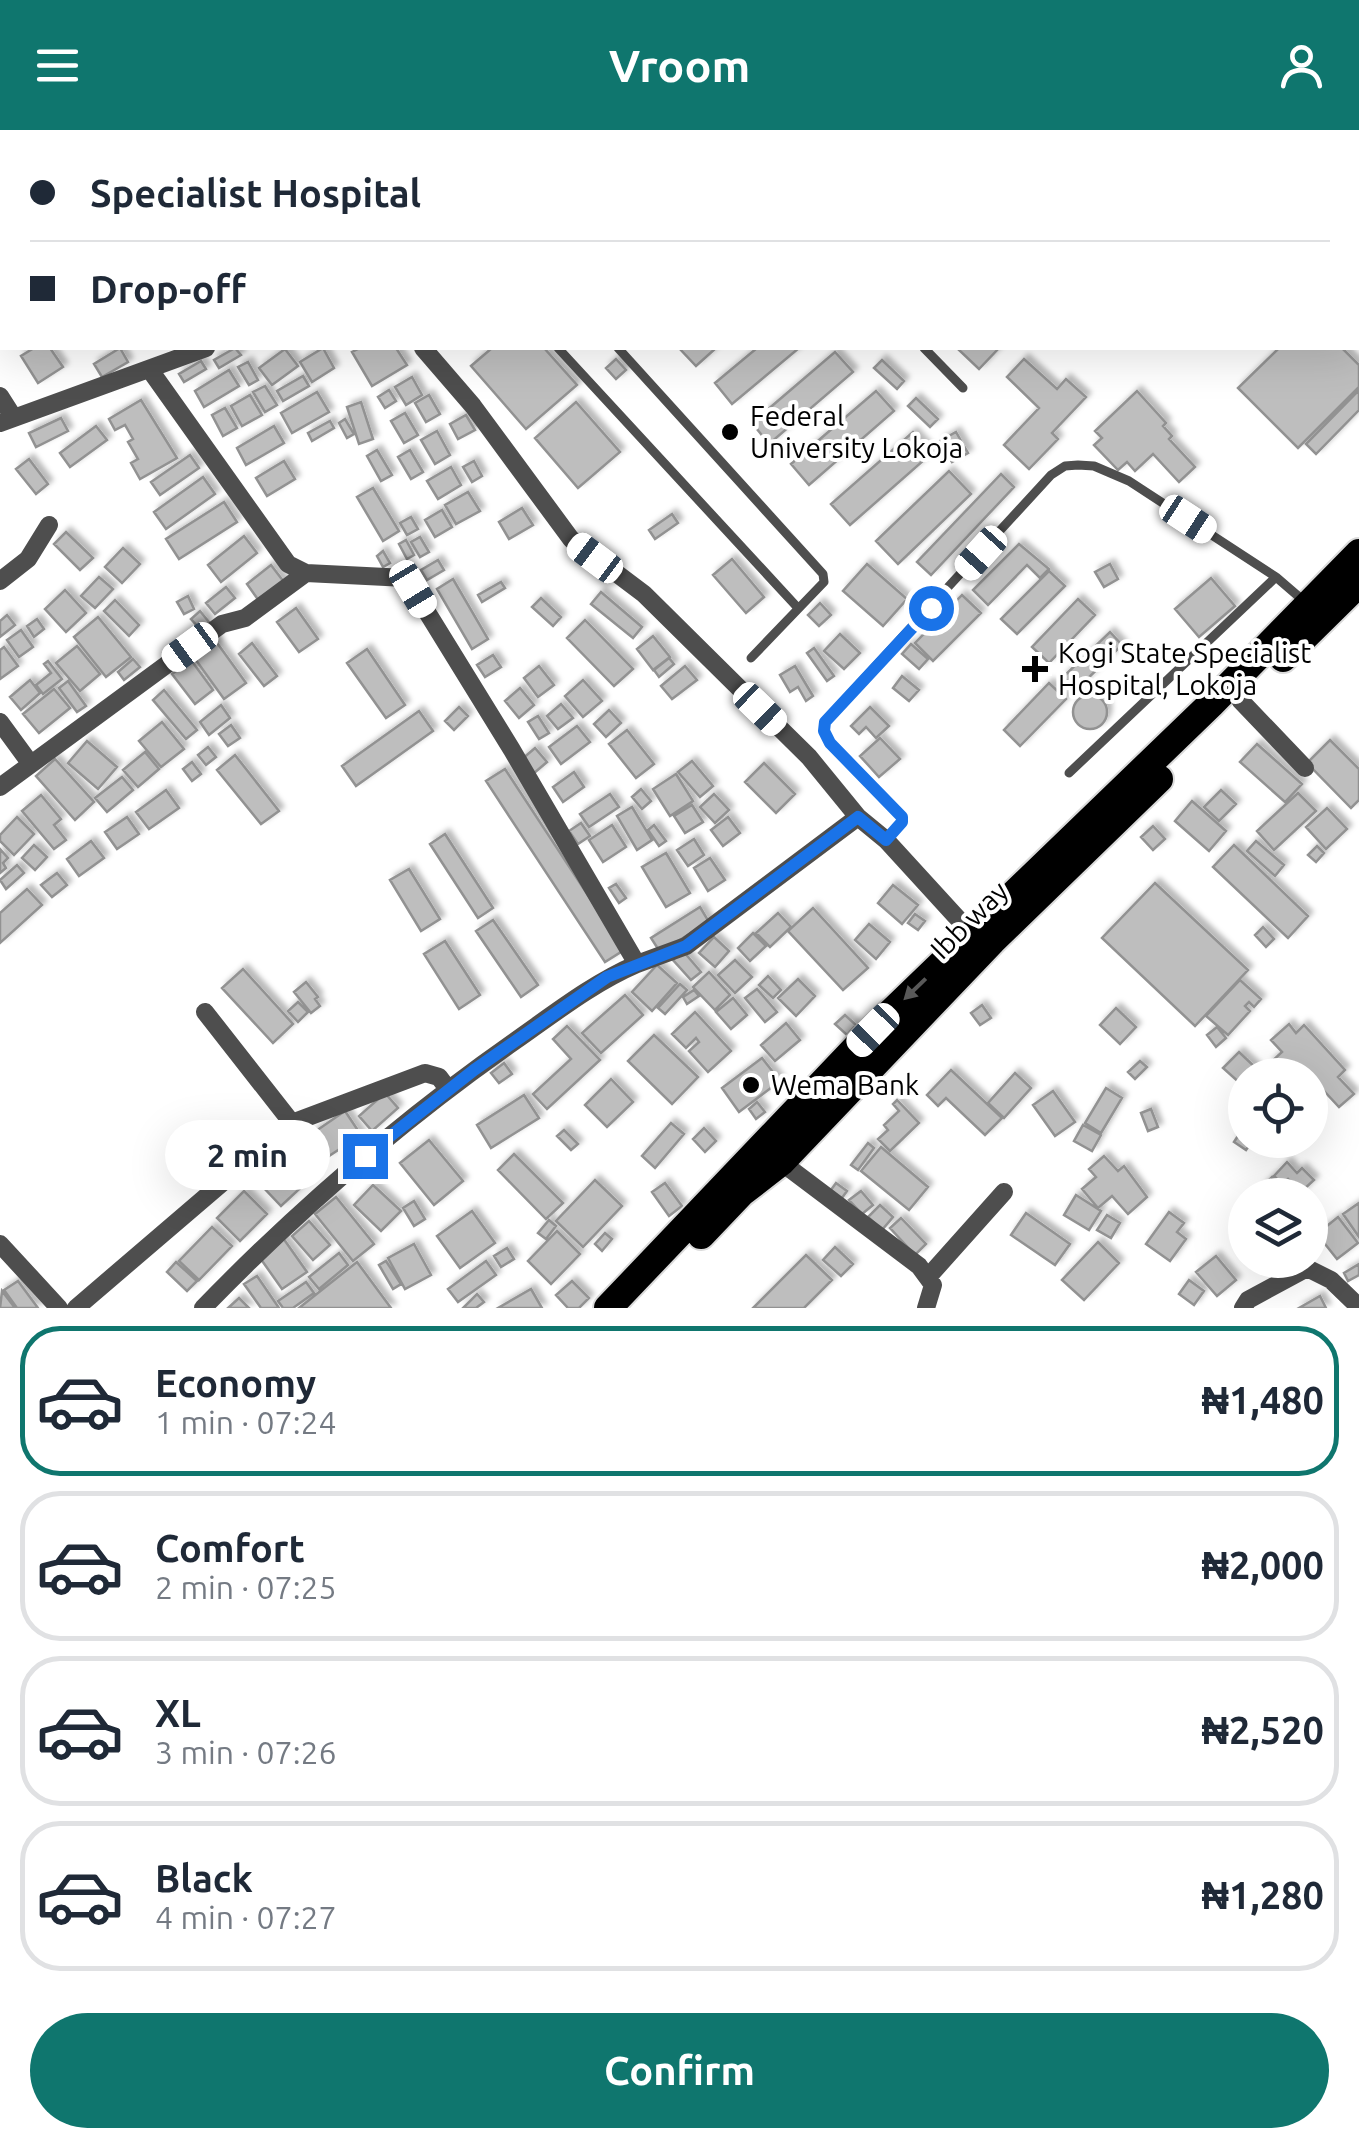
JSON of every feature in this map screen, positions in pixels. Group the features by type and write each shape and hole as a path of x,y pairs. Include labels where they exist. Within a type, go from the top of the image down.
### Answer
{"highway":[{"path":"608,1308 873,1030 1316,612 1359,553"},
{"name":"Ibb way","path":"631,1308 741,1194 781,1162 992,942 1240,700 1316,612 1359,584"}],"street":[{"path":"155,350 159,367 288,564 306,574 406,578 637,964"},
{"path":"0,396 7,421 201,350"},
{"path":"425,350 473,406 570,539 644,594 809,756 858,817 886,840 972,933"},
{"path":"0,580 28,559 48,524"},
{"path":"0,787 222,624 245,618 306,574"},
{"path":"1240,700 1305,768"},
{"path":"0,722 30,763"},
{"path":"203,1308 278,1231 394,1130 607,977 686,946 858,817"},
{"path":"205,1012 292,1123"},
{"path":"76,1308 292,1123 424,1073 438,1078 448,1090"},
{"path":"781,1162 929,1276 932,1284 926,1308"},
{"path":"929,1276 1004,1192"},
{"path":"0,1244 59,1308"},
{"path":"1243,1308 1248,1300 1307,1268 1332,1280 1359,1307"}],"lane":[{"path":"560,350 798,608"},
{"path":"620,350 822,574 824,582 751,658"},
{"path":"926,350 963,388"},
{"path":"886,840 902,817 830,743 824,731 825,722 1051,474 1065,466 1094,466 1129,480 1276,576 1316,612"},
{"path":"1069,773 1276,576"}],"building":[{"path":"31,350 51,350 63,367 38,383 21,356"},
{"path":"117,350 121,350 128,362 102,377 94,364"},
{"path":"232,350 241,355 219,368 214,360"},
{"path":"284,350 298,366 272,385 259,368"},
{"path":"324,350 334,368 312,382 300,362"},
{"path":"397,350 407,365 372,386 352,352"},
{"path":"490,350 546,350 577,385 526,429 471,366"},
{"path":"681,350 714,350 696,366"},
{"path":"755,350 797,350 732,404 715,383"},
{"path":"959,350 997,350 979,369"},
{"path":"1277,350 1344,350 1359,365 1359,387 1298,448 1238,388"},
{"path":"835,352 853,372 769,444 752,423"},
{"path":"616,359 626,370 616,379 606,368"},
{"path":"1024,359 1057,389 1066,379 1086,397 1052,433 1058,439 1029,469 1004,445 1039,408 1007,377"},
{"path":"882,360 904,381 897,389 874,368"},
{"path":"201,361 206,369 184,382 179,374"},
{"path":"248,362 258,380 249,385 238,367"},
{"path":"229,370 239,386 204,407 195,391"},
{"path":"303,376 309,386 283,401 277,391"},
{"path":"412,377 422,395 406,405 395,387"},
{"path":"265,386 277,405 265,412 253,392"},
{"path":"389,390 396,401 385,408 378,397"},
{"path":"1359,390 1359,410 1316,454 1306,444"},
{"path":"876,391 894,411 809,485 791,464"},
{"path":"1137,391 1166,423 1163,426 1172,436 1169,439 1195,467 1179,482 1153,454 1135,471 1127,462 1118,470 1094,445 1102,438 1095,431"},
{"path":"317,392 329,412 292,433 281,413"},
{"path":"250,395 262,415 242,426 231,406"},
{"path":"429,395 440,414 426,422 415,403"},
{"path":"916,398 938,419 930,427 908,406"},
{"path":"141,400 177,458 140,479 131,463 138,459 128,442 133,439 125,425 115,430 109,419"},
{"path":"361,402 373,439 359,444 347,407"},
{"path":"576,402 620,452 578,488 535,438"},
{"path":"225,408 237,428 223,436 212,415"},
{"path":"405,413 418,435 404,443 391,421"},
{"path":"466,415 475,430 458,439 450,424"},
{"path":"61,418 68,431 36,447 29,433"},
{"path":"345,419 354,434 347,438 339,423"},
{"path":"330,421 334,428 312,441 308,433"},
{"path":"96,426 107,440 70,467 60,453"},
{"path":"274,426 284,443 246,465 237,448"},
{"path":"437,431 450,455 435,464 421,440"},
{"path":"913,432 932,453 850,525 831,504"},
{"path":"956,432 968,453 952,462 940,441"},
{"path":"377,450 392,475 381,481 367,456"},
{"path":"410,450 423,472 411,479 398,457"},
{"path":"190,455 199,468 160,495 151,482"},
{"path":"29,459 48,484 36,494 16,469"},
{"path":"284,461 295,479 267,496 256,478"},
{"path":"474,461 482,476 472,482 463,467"},
{"path":"451,467 461,485 438,499 427,481"},
{"path":"949,471 971,494 898,564 876,541"},
{"path":"1001,474 1014,487 931,575 917,562"},
{"path":"203,477 215,494 166,529 154,512"},
{"path":"373,488 399,531 383,541 357,497"},
{"path":"468,492 480,511 456,524 445,505"},
{"path":"224,502 237,522 179,559 166,539"},
{"path":"522,508 533,525 509,539 499,522"},
{"path":"442,510 452,527 435,537 425,520"},
{"path":"672,514 678,523 655,539 649,530"},
{"path":"411,517 418,529 407,535 400,523"},
{"path":"66,532 93,558 80,570 54,544"},
{"path":"244,536 257,553 221,582 208,565"},
{"path":"420,537 429,552 420,557 411,542"},
{"path":"406,540 414,555 407,559 399,544"},
{"path":"1019,544 1049,569 1040,578 1027,565 988,605 973,590"},
{"path":"123,548 140,564 122,583 105,567"},
{"path":"383,551 390,563 383,567 377,556"},
{"path":"732,559 764,597 746,613 713,575"},
{"path":"438,560 444,570 427,580 421,570"},
{"path":"867,564 907,599 883,626 843,591"},
{"path":"1110,564 1118,579 1104,587 1095,572"},
{"path":"271,565 284,582 259,601 247,584"},
{"path":"1049,571 1065,586 1017,634 1001,619"},
{"path":"99,577 113,589 95,608 81,596"},
{"path":"1211,578 1235,606 1199,637 1175,609"},
{"path":"453,579 488,639 472,649 437,589"},
{"path":"501,582 505,588 482,602 478,595"},
{"path":"226,587 235,598 215,614 206,603"},
{"path":"65,590 86,613 66,632 45,609"},
{"path":"601,592 642,627 633,638 591,604"},
{"path":"962,595 981,613 933,661 915,643"},
{"path":"188,596 194,609 184,614 177,602"},
{"path":"541,598 561,617 553,626 532,607"},
{"path":"1078,599 1095,615 1049,663 1032,647"},
{"path":"115,600 139,625 129,636 104,611"},
{"path":"820,603 831,615 819,626 808,615"},
{"path":"296,608 318,639 299,652 277,622"},
{"path":"200,611 209,622 200,629 191,619"},
{"path":"7,615 15,625 0,637 0,621"},
{"path":"98,617 131,657 106,677 74,637"},
{"path":"37,619 44,629 34,637 27,626"},
{"path":"585,620 633,669 614,686 567,638"},
{"path":"21,630 33,647 19,657 7,640"},
{"path":"1110,632 1122,645 1076,690 1063,677"},
{"path":"840,634 860,653 844,669 824,651"},
{"path":"653,636 670,657 653,670 637,649"},
{"path":"215,640 246,683 224,699 193,656"},
{"path":"252,643 277,676 264,686 239,654"},
{"path":"911,644 928,659 919,669 902,654"},
{"path":"77,646 100,674 80,691 56,663"},
{"path":"4,647 18,666 0,679 0,650"},
{"path":"814,648 834,676 827,681 807,653"},
{"path":"367,649 405,705 386,718 347,663"},
{"path":"493,655 501,667 485,677 477,665"},
{"path":"669,658 674,664 659,677 654,670"},
{"path":"133,659 140,667 124,680 118,672"},
{"path":"191,660 213,690 195,704 172,674"},
{"path":"48,661 62,679 43,694 36,685 51,673 44,664"},
{"path":"539,666 554,685 538,697 524,678"},
{"path":"685,666 697,680 672,699 661,686"},
{"path":"795,666 813,696 806,701 798,687 790,692 780,675"},
{"path":"902,676 919,690 909,701 893,688"},
{"path":"30,680 40,693 21,710 10,697"},
{"path":"583,680 602,701 583,717 565,696"},
{"path":"68,681 86,706 77,712 59,688"},
{"path":"1049,683 1066,699 1020,746 1004,730"},
{"path":"520,688 534,705 519,718 505,701"},
{"path":"54,689 70,708 39,733 23,714"},
{"path":"164,690 197,730 186,739 153,700"},
{"path":"1090,695 1102,700 1107,712 1102,724 1090,729 1078,724 1073,712 1078,700"},
{"path":"561,704 573,718 558,729 547,716"},
{"path":"221,705 230,718 209,735 200,722"},
{"path":"459,707 468,716 454,730 445,721"},
{"path":"870,707 889,726 876,738 866,727 859,734 851,726"},
{"path":"609,710 621,723 606,737 594,724"},
{"path":"419,711 433,731 356,786 342,766"},
{"path":"538,716 549,733 539,739 528,722"},
{"path":"162,722 184,749 161,767 139,741"},
{"path":"231,725 240,738 228,746 219,734"},
{"path":"577,726 590,742 561,764 549,747"},
{"path":"627,730 654,764 636,778 609,744"},
{"path":"880,738 900,759 879,777 860,756"},
{"path":"1330,740 1359,769 1359,800 1351,808 1307,763"},
{"path":"87,741 117,767 98,789 68,763"},
{"path":"1257,744 1302,784 1285,802 1240,762"},
{"path":"208,747 216,757 206,765 198,755"},
{"path":"535,748 547,762 533,774 521,760"},
{"path":"145,752 159,769 138,787 123,770"},
{"path":"235,755 279,811 261,824 217,770"},
{"path":"55,759 94,802 75,820 36,776"},
{"path":"692,761 713,786 700,797 678,772"},
{"path":"192,762 201,774 192,781 183,769"},
{"path":"764,763 795,794 776,813 745,782"},
{"path":"505,769 624,950 605,962 486,781"},
{"path":"574,772 584,787 563,802 553,787"},
{"path":"676,774 693,801 670,816 653,789"},
{"path":"122,777 133,790 107,812 95,798"},
{"path":"641,789 651,801 642,809 632,797"},
{"path":"166,790 179,808 149,829 136,812"},
{"path":"1221,790 1236,804 1219,821 1204,807"},
{"path":"1298,793 1316,811 1274,850 1257,831"},
{"path":"610,794 619,807 589,827 580,814"},
{"path":"714,794 729,810 715,823 700,807"},
{"path":"41,795 61,819 54,825 66,840 54,849 22,811"},
{"path":"1192,801 1226,831 1209,851 1175,821"},
{"path":"692,805 703,822 685,833 674,816"},
{"path":"632,807 652,840 637,850 617,816"},
{"path":"1327,808 1347,829 1326,849 1306,827"},
{"path":"17,817 34,834 14,855 0,841 0,835"},
{"path":"127,817 139,834 117,849 105,832"},
{"path":"728,817 740,833 723,846 711,830"},
{"path":"581,823 590,836 578,844 569,831"},
{"path":"612,825 626,847 603,862 589,840"},
{"path":"654,825 666,841 659,846 648,830"},
{"path":"1153,826 1165,839 1153,850 1141,837"},
{"path":"445,834 493,908 478,918 430,844"},
{"path":"694,839 704,855 688,866 677,850"},
{"path":"91,841 104,858 79,876 67,859"},
{"path":"1256,841 1284,865 1275,876 1247,851"},
{"path":"34,845 47,857 35,870 22,858"},
{"path":"1234,845 1308,916 1288,938 1213,867"},
{"path":"1317,846 1324,853 1316,862 1308,855"},
{"path":"0,849 8,858 0,873"},
{"path":"666,853 690,893 666,907 642,867"},
{"path":"710,858 725,880 708,891 694,868"},
{"path":"17,865 24,873 6,889 0,880"},
{"path":"409,869 440,919 421,931 390,880"},
{"path":"57,873 67,885 52,897 41,885"},
{"path":"1155,883 1248,970 1195,1026 1102,938"},
{"path":"616,884 626,898 619,903 609,888"},
{"path":"893,885 918,905 902,924 878,903"},
{"path":"27,889 42,905 0,943 0,913"},
{"path":"700,907 709,922 660,952 651,938"},
{"path":"813,908 868,968 843,990 788,931"},
{"path":"778,913 791,927 770,947 756,933"},
{"path":"915,914 925,921 918,930 908,923"},
{"path":"493,920 538,985 521,997 476,931"},
{"path":"869,924 890,942 876,959 855,940"},
{"path":"1263,927 1274,939 1266,947 1255,935"},
{"path":"753,933 766,946 750,961 738,948"},
{"path":"714,937 729,951 715,967 699,953"},
{"path":"445,941 480,995 459,1009 424,954"},
{"path":"683,951 701,972 691,980 673,960"},
{"path":"735,960 752,977 735,993 718,975"},
{"path":"657,965 677,983 652,1011 632,992"},
{"path":"243,969 293,1024 273,1043 222,988"},
{"path":"709,972 730,995 715,1010 693,987"},
{"path":"768,976 781,990 773,998 759,985"},
{"path":"798,979 815,996 796,1016 778,998"},
{"path":"1240,980 1261,999 1254,1007 1249,1002 1245,1006 1250,1011 1228,1035 1206,1016"},
{"path":"306,982 320,1006 311,1013 294,992"},
{"path":"680,984 687,990 665,1014 658,1008"},
{"path":"757,989 777,1012 765,1022 745,998"},
{"path":"694,990 699,996 687,1004 683,997"},
{"path":"625,995 643,1015 601,1053 582,1033"},
{"path":"733,998 747,1015 731,1029 716,1012"},
{"path":"298,1002 308,1012 298,1022 288,1011"},
{"path":"982,1005 991,1018 980,1025 971,1013"},
{"path":"1116,1008 1136,1027 1120,1044 1100,1025"},
{"path":"695,1012 731,1051 708,1072 689,1051 699,1042 696,1038 686,1048 672,1034"},
{"path":"845,1015 856,1025 847,1035 835,1024"},
{"path":"786,1023 800,1040 775,1061 761,1045"},
{"path":"1289,1024 1296,1033 1304,1025 1345,1070 1338,1077 1354,1094 1339,1107 1328,1095 1328,1058 1276,1058 1282,1052 1271,1040"},
{"path":"567,1026 600,1060 547,1109 533,1094 571,1059 553,1039"},
{"path":"1217,1027 1226,1038 1216,1047 1207,1035"},
{"path":"654,1035 698,1077 672,1104 628,1061"},
{"name":"Wema Bank","path":"762,1058 780,1081 739,1112 722,1088"},
{"path":"1140,1061 1147,1067 1135,1079 1128,1072"},
{"path":"504,1063 512,1074 499,1083 491,1073"},
{"path":"951,1070 1002,1118 985,1135 946,1098 938,1106 927,1095"},
{"path":"1015,1073 1031,1088 1004,1118 988,1103"},
{"path":"611,1079 633,1102 607,1127 585,1105"},
{"path":"1106,1088 1122,1098 1101,1133 1085,1123"},
{"path":"1053,1091 1075,1122 1055,1136 1033,1105"},
{"path":"385,1093 398,1108 372,1131 359,1116"},
{"path":"524,1095 539,1118 491,1148 477,1125"},
{"path":"897,1100 919,1123 890,1151 878,1139 888,1130 884,1125 899,1111 893,1104"},
{"path":"757,1102 765,1112 756,1119 749,1109"},
{"path":"1151,1109 1158,1127 1148,1131 1141,1113"},
{"path":"345,1111 361,1135 329,1156 313,1133"},
{"path":"671,1123 684,1134 655,1168 642,1156"},
{"path":"1083,1125 1101,1135 1092,1151 1074,1141"},
{"path":"704,1128 716,1141 705,1152 693,1139"},
{"path":"564,1130 578,1144 571,1150 557,1136"},
{"path":"429,1140 463,1181 434,1205 400,1163"},
{"path":"868,1143 874,1148 858,1170 851,1165"},
{"path":"881,1147 928,1187 909,1210 861,1171"},
{"path":"514,1154 563,1203 546,1219 498,1170"},
{"path":"1104,1156 1118,1171 1124,1166 1147,1197 1128,1214 1112,1196 1098,1208 1082,1189 1096,1177 1089,1169"},
{"path":"292,1161 309,1180 281,1206 263,1187"},
{"path":"1287,1162 1297,1173 1302,1168 1312,1178 1276,1178"},
{"path":"595,1180 622,1206 583,1247 556,1221"},
{"path":"665,1183 682,1206 669,1216 652,1192"},
{"path":"836,1183 847,1191 839,1202 828,1194"},
{"path":"373,1185 401,1211 381,1231 354,1205"},
{"path":"244,1191 267,1214 240,1241 217,1218"},
{"path":"861,1191 873,1205 862,1214 849,1200"},
{"path":"1076,1195 1101,1211 1089,1230 1064,1215"},
{"path":"336,1197 374,1244 353,1261 315,1214"},
{"path":"414,1201 425,1219 414,1226 403,1208"},
{"path":"1359,1203 1359,1237 1343,1214"},
{"path":"880,1205 893,1217 882,1230 868,1217"},
{"path":"472,1211 495,1243 460,1268 437,1236"},
{"path":"1169,1212 1184,1223 1177,1232 1186,1239 1170,1261 1146,1244"},
{"path":"1026,1213 1070,1244 1055,1265 1011,1235"},
{"path":"1107,1215 1120,1223 1111,1238 1097,1230"},
{"path":"1338,1217 1358,1243 1337,1259 1328,1248 1328,1225"},
{"path":"901,1218 926,1244 915,1255 890,1228"},
{"path":"549,1220 556,1226 546,1239 538,1233"},
{"path":"309,1221 330,1245 313,1260 292,1236"},
{"path":"212,1227 232,1246 199,1280 179,1261"},
{"path":"557,1231 580,1254 551,1284 528,1261"},
{"path":"605,1233 612,1239 602,1251 595,1244"},
{"path":"283,1238 307,1272 282,1289 258,1255"},
{"path":"1098,1242 1119,1263 1084,1300 1062,1280"},
{"path":"414,1244 431,1275 405,1289 388,1258"},
{"path":"835,1247 853,1264 841,1276 823,1260"},
{"path":"507,1248 514,1259 501,1267 494,1256"},
{"path":"339,1253 348,1265 319,1289 309,1277"},
{"path":"806,1255 832,1280 804,1308 753,1308"},
{"path":"1216,1256 1228,1270 1228,1278 1236,1280 1217,1296 1196,1272"},
{"path":"386,1261 401,1284 393,1289 379,1265"},
{"path":"486,1261 496,1275 458,1302 448,1289"},
{"path":"176,1262 197,1281 187,1291 167,1272"},
{"path":"357,1262 391,1308 299,1308"},
{"path":"1359,1264 1359,1275 1348,1281 1344,1273"},
{"path":"257,1276 279,1308 261,1308 244,1284"},
{"path":"1189,1280 1204,1291 1194,1305 1179,1294"},
{"path":"18,1281 38,1308 17,1308 4,1290"},
{"path":"572,1281 589,1298 579,1308 568,1308 556,1295"},
{"path":"306,1282 314,1293 293,1308 283,1308 278,1301"},
{"path":"531,1289 542,1308 498,1308"},
{"path":"2,1291 15,1308 0,1308"},
{"path":"477,1294 484,1302 476,1308 463,1308"},
{"path":"1320,1296 1326,1308 1299,1308"},
{"path":"239,1298 249,1308 228,1308"}],"place":[{"name":"Federal University Lokoja","path":"730,432"},
{"name":"Kogi State Specialist Hospital, Lokoja","path":"1035,669"},
{"name":"Wema Bank","path":"751,1085"}],"route":[{"path":"365,1156 474,1070 607,977 686,946 858,817 886,840 898,830 902,817 830,743 824,731 825,722 931,608"}]}
